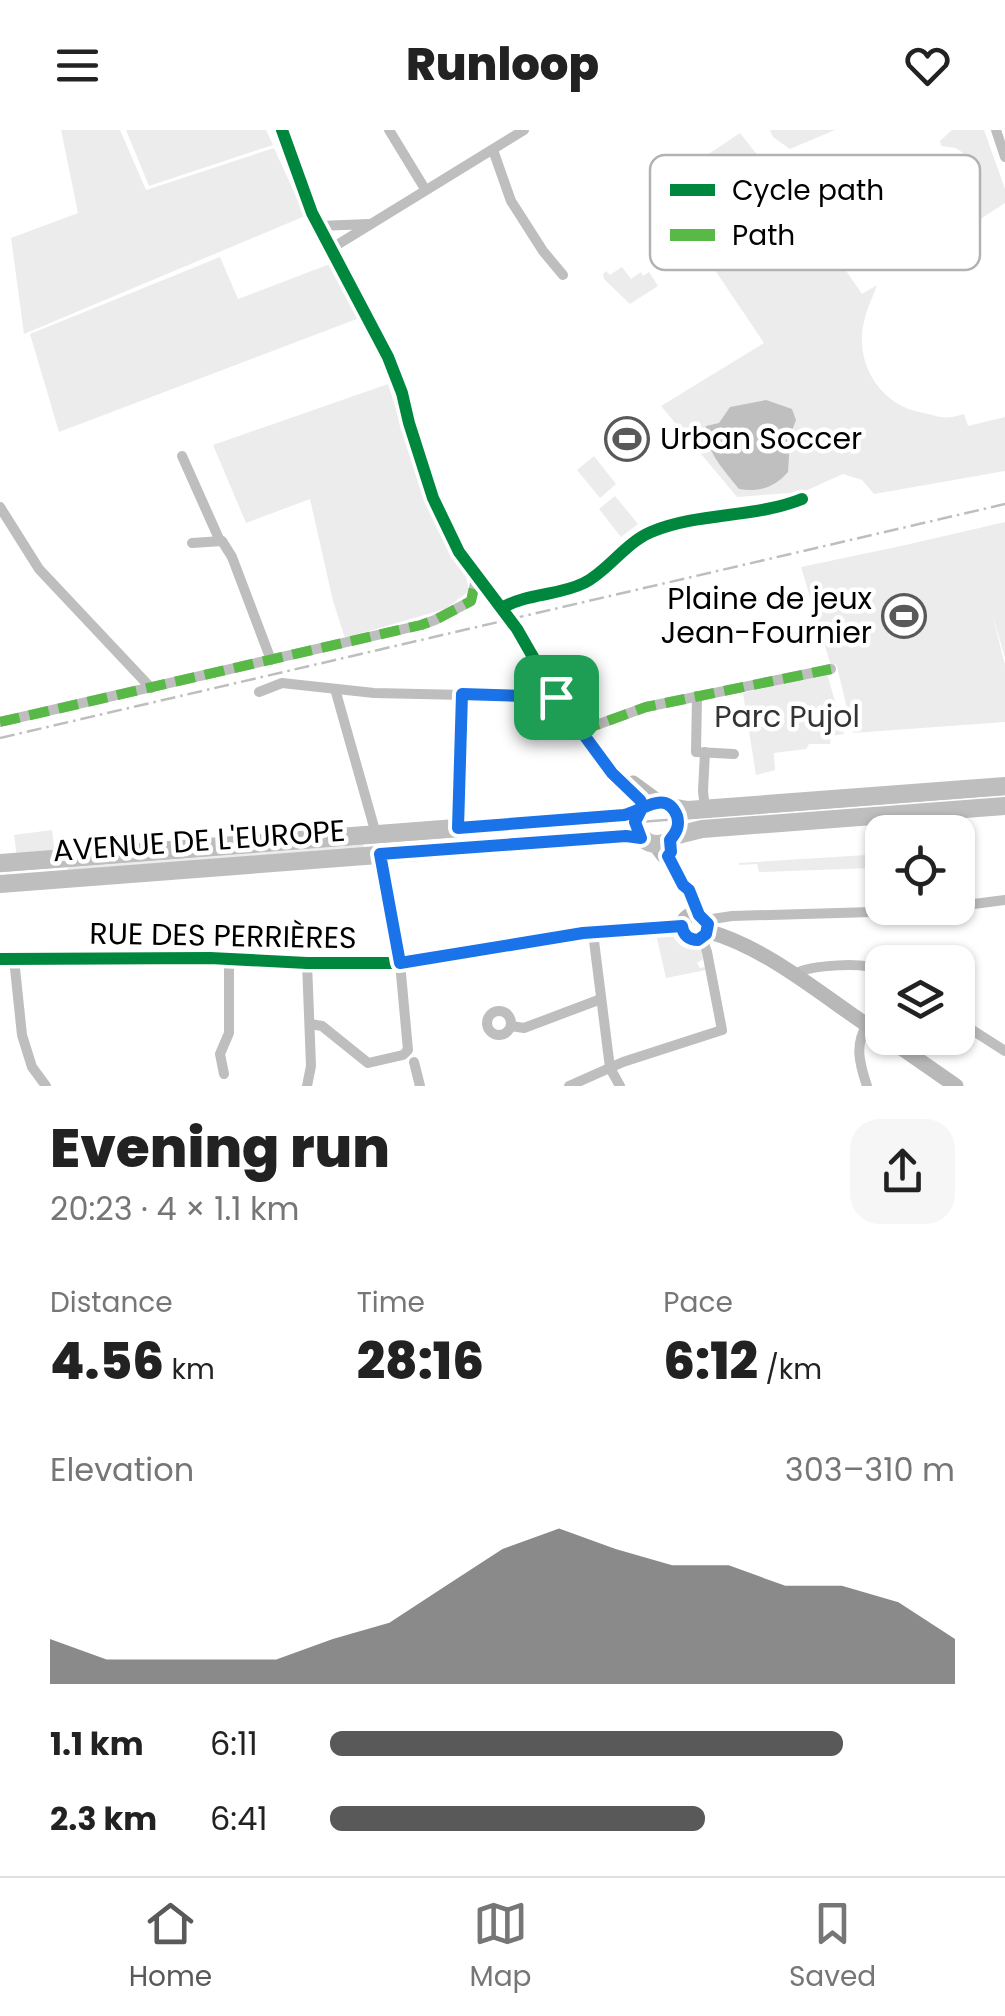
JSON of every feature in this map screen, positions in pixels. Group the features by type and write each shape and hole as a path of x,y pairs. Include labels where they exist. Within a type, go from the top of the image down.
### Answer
{"main road":[{"name":"AVENUE DE L'EUROPE","path":"0,863 624,815 653,807 706,809 1005,786"},
{"name":"AVENUE DE L'EUROPE","path":"0,884 626,836 661,843 702,829 1005,806"},
{"path":"653,807 678,819 661,843 636,827 653,807"}],"street":[{"path":"282,130 319,226 388,356 441,517 459,552 514,625 580,731 612,773 642,788 653,807"},
{"path":"389,130 426,189"},
{"path":"332,248 524,130"},
{"path":"996,130 1005,156"},
{"path":"493,150 511,201 563,275"},
{"path":"319,226 369,224"},
{"path":"182,456 220,541 232,557 270,658"},
{"path":"0,507 39,570 149,685"},
{"path":"192,543 220,541"},
{"path":"0,722 435,620 471,601 479,580"},
{"path":"580,731 646,707 831,669"},
{"path":"258,692 282,683 374,693 556,697"},
{"path":"335,689 376,834"},
{"path":"458,828 462,694"},
{"path":"697,696 696,752 734,754"},
{"path":"705,752 706,809"},
{"path":"569,1086 722,1030 707,952 689,890 661,843"},
{"path":"310,1024 322,1026 368,1063 406,1054 400,963 380,854"},
{"path":"975,904 1005,900"},
{"name":"RUE DES PERRIÈRES","path":"0,959 400,963 593,932 697,925 732,916 865,912"},
{"path":"697,925 756,951 865,1024"},
{"path":"593,932 610,1068 620,1086"},
{"path":"14,958 22,1035 32,1067 46,1086"},
{"path":"224,1074 220,1054 228,1033 230,960"},
{"path":"307,963 311,1066 307,1086"},
{"path":"794,974 808,968 865,966"},
{"path":"511,1026 524,1028 601,998"},
{"path":"865,1028 859,1058 867,1086"},
{"path":"975,1032 1005,1051"},
{"path":"920,1055 956,1086"},
{"path":"414,1062 420,1086"}],"green space":[{"path":"61,130 120,130 146,190 274,148 305,216 24,334 11,238 78,213"},
{"path":"126,130 266,130 273,145 149,186"},
{"path":"770,130 835,130 790,149 773,137"},
{"path":"952,130 984,130 1005,189 1005,203 980,219 980,155 966,155 956,148 941,146 940,141"},
{"path":"740,133 757,155 707,155"},
{"path":"220,257 238,299 335,262 362,317 59,432 30,334"},
{"path":"622,267 631,279 649,272 658,286 630,304 604,279 606,271 610,275"},
{"path":"715,270 846,270 862,294 877,285 862,337 866,366 873,379 892,400 919,412 945,417 964,414 968,426 1005,417 1005,471 874,494 862,480 843,474 803,492 737,497 661,406 764,343"},
{"path":"388,384 428,506 465,571 469,591 445,609 345,638 310,499 246,523 213,445"},
{"path":"594,456 616,484 600,498 577,470"},
{"path":"615,496 638,524 621,537 599,509"},
{"name":"Plaine de jeux Jean-Fournier","path":"1005,522 1005,658 992,613 1005,665 1005,722 853,733 837,667 831,666 801,567"},
{"name":"Parc Pujol","path":"827,673 844,734 831,736 830,744 809,744 806,749 774,753 775,770 756,775 743,693"},
{"path":"52,830 55,853 17,858 14,835"},
{"path":"363,838 364,853 68,875 67,860"},
{"path":"865,855 865,868 759,872 757,864 739,863"},
{"path":"671,933 682,946 702,952 703,959 697,963 706,970 666,978 656,934"}],"shaded area":[{"path":"766,400 792,409 796,420 788,441 788,472 766,488 739,489 712,452 706,426 719,423 730,407"}],"tram line":[{"path":"0,871 1005,794"}],"railway":[{"path":"0,738 1005,504"}],"marked path":[{"path":"0,722 421,625 471,601 479,579"},
{"path":"580,731 646,707 831,669"}],"cycle path":[{"path":"282,130 312,213 388,357 433,498 459,552 517,629 580,731 643,807"},
{"path":"502,608 584,583 651,532 802,499"},
{"path":"0,959 210,958 400,963 583,933 682,926"}],"place":[{"name":"Urban Soccer","path":"627,439"},
{"name":"Plaine de jeux Jean-Fournier","path":"904,616"}],"route":[{"path":"556,697 462,694 458,828 624,815 636,813 643,806 650,803 665,804 678,819 668,856 699,915 706,920 706,934 698,940 690,939 682,926 583,933 400,963 380,854 634,835 641,838 635,822 643,806 640,800 612,773 556,697"}]}
